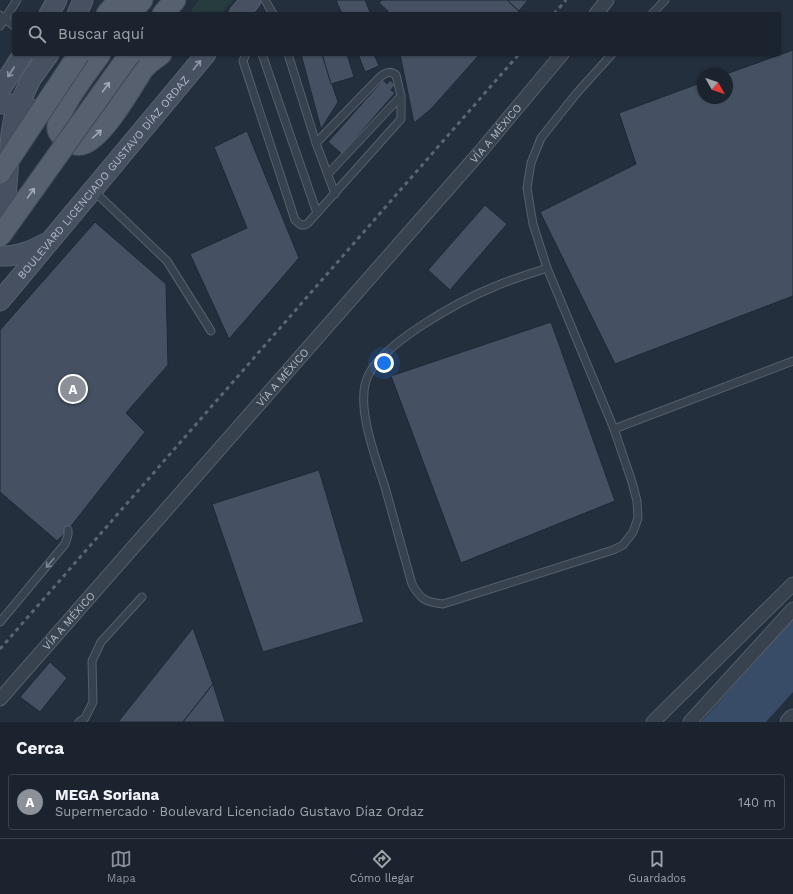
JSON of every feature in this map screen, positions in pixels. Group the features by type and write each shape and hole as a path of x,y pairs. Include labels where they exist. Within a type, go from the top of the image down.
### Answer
{"main road":[{"path":"50,12 57,0"},
{"path":"78,12 83,0"},
{"path":"109,12 119,0"},
{"path":"132,12 142,0"},
{"path":"164,12 174,0"},
{"path":"241,12 251,0"},
{"path":"0,90 22,56"},
{"path":"0,173 78,56"},
{"path":"99,56 66,102 58,121 58,130 68,142 76,144 85,143 95,136 105,126 144,69 158,56"},
{"path":"0,237 129,56"},
{"name":"BOULEVARD LICENCIADO GUSTAVO DÍAZ ORDAZ","path":"0,301 204,56"},
{"path":"44,60 40,88 44,110"},
{"path":"0,237 5,211 11,134 14,116 31,79 44,60"},
{"path":"0,104 19,105 31,109 44,110 58,108 66,102"},
{"path":"0,256 10,257 35,249 46,243 61,229"}],"street":[{"path":"598,12 607,0"},
{"name":"VÍA A MÉXICO","path":"0,699 476,157 560,56"},
{"path":"653,722 793,584"},
{"path":"690,722 793,609"},
{"path":"789,722 793,718"}],"lane":[{"path":"0,26 2,17 17,0"},
{"path":"265,0 272,12"},
{"path":"654,12 665,0"},
{"path":"2,17 12,24"},
{"path":"245,56 243,61 295,220 300,225 305,225 317,213 399,122 401,115 401,96 396,75 391,72 380,77 316,143"},
{"path":"263,56 317,213"},
{"path":"289,56 316,143 335,194"},
{"path":"547,268 495,286 456,305 394,346 377,362 366,381 363,401 369,432 412,584 424,600 442,604 613,550 623,544 632,532 638,518 632,482 614,429 547,268 533,224 527,188 530,163 541,138 576,94 610,56"},
{"path":"328,174 401,96"},
{"path":"93,190 167,261 211,331"},
{"path":"614,429 793,361"},
{"path":"0,622 65,544 68,530"},
{"path":"79,722 85,718 94,702 92,661 101,642 142,597"}],"green space":[{"path":"199,0 233,0 223,12 190,12"}],"water":[{"path":"793,619 793,692 766,722 701,722"}],"building":[{"path":"336,0 365,0 370,12 341,12"},
{"path":"382,0 507,0 519,11 387,12 388,11 379,3"},
{"path":"507,0 528,0 519,11"},
{"path":"793,50 793,296 615,364 540,212 636,164 619,113 697,84 697,104 733,104 733,71 776,56 781,56 781,54"},
{"path":"302,56 323,56 338,102 321,129"},
{"path":"323,56 348,56 354,77 331,84"},
{"path":"359,56 375,56 379,66 365,72"},
{"path":"400,56 478,56 431,109 414,123"},
{"path":"383,80 387,84 390,80 395,85 391,90 395,93 342,154 328,142"},
{"path":"247,131 299,258 229,339 190,254 247,228 214,147"},
{"path":"485,205 507,224 450,290 428,270"},
{"path":"95,222 166,284 168,365 126,413 145,432 68,530 57,541 0,492 0,330"},
{"path":"551,322 615,501 461,563 391,376"},
{"path":"319,470 364,622 263,652 212,504"},
{"path":"193,628 213,684 183,722 118,722"},
{"path":"50,662 67,678 40,712 20,697"},
{"path":"213,684 225,722 183,722"}],"railway":[{"path":"556,12 566,0"},
{"path":"0,649 517,56"}],"place":[{"name":"MEGA Soriana","path":"73,389"}]}
